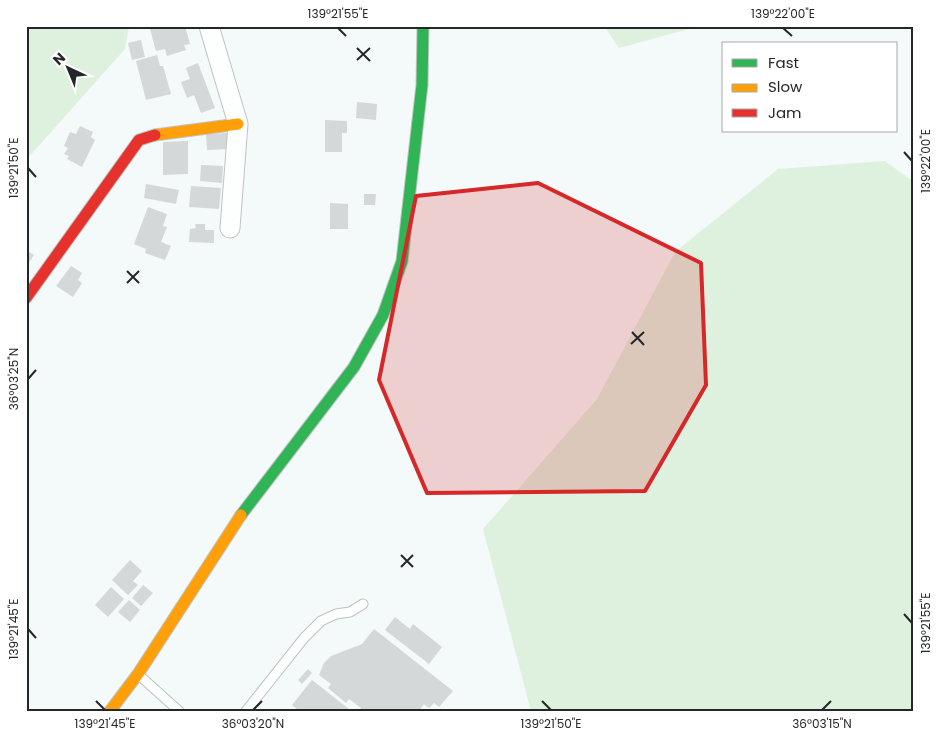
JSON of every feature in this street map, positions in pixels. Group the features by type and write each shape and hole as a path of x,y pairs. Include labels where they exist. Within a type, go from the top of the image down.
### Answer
{"street":[{"path":"208,26 238,124 230,228"},
{"path":"110,711 138,674 249,503 354,367 383,315 402,261 422,86 423,26"},
{"path":"26,298 139,140 164,132 238,124"}],"lane":[{"path":"246,711 304,638 321,621 336,614 350,612 363,604"},
{"path":"138,674 179,711"}],"highlighted area":[{"path":"538,183 701,263 706,385 645,491 427,493 379,380 416,196"}],"green space":[{"path":"26,26 129,26 125,49 26,160"},
{"path":"604,26 700,26 619,48"},
{"path":"885,161 914,182 914,711 531,711 483,529 597,399 675,252 778,169"}],"building":[{"path":"159,26 185,26 190,44 184,45 186,50 167,56 165,49 156,51 150,29"},
{"path":"141,40 145,57 132,60 128,43"},
{"path":"157,55 160,66 163,66 171,94 146,100 136,61"},
{"path":"198,63 215,108 201,113 194,95 187,98 181,82 190,79 186,68"},
{"path":"357,102 377,104 376,120 356,118"},
{"path":"325,120 347,121 347,133 342,133 342,152 325,152"},
{"path":"80,126 93,132 91,137 95,140 82,167 67,159 69,156 64,154 68,148 64,146 70,132 76,134"},
{"path":"228,133 229,149 207,150 206,134"},
{"path":"188,141 188,174 163,175 163,142"},
{"path":"201,165 223,166 222,183 200,181"},
{"path":"146,184 179,190 176,204 144,198"},
{"path":"191,186 221,188 219,209 189,207"},
{"path":"364,194 376,194 375,205 364,205"},
{"path":"330,203 348,204 348,229 330,229"},
{"path":"148,207 167,214 163,226 167,227 161,242 171,246 165,260 145,253 146,249 134,244"},
{"path":"195,224 205,224 205,230 214,230 214,243 189,242 190,229 196,228"},
{"path":"26,250 34,255 26,267"},
{"path":"71,266 82,273 78,280 82,283 73,297 56,286"},
{"path":"130,560 142,571 133,581 138,585 128,595 112,580"},
{"path":"143,585 153,593 141,606 132,598"},
{"path":"111,587 124,599 108,617 95,605"},
{"path":"129,600 140,610 130,622 118,612"},
{"path":"395,617 410,629 413,624 442,647 429,664 385,630"},
{"path":"374,629 453,691 439,707 434,703 429,708 424,704 419,711 360,711 361,708 349,699 346,703 328,688 331,684 319,675 324,663 331,656 362,644"},
{"path":"308,669 312,673 302,684 298,680"},
{"path":"312,680 349,709 348,711 299,711 292,705"}],"traffic: fast":[{"path":"241,515 354,367 383,315 402,261 422,85 423,26"}],"traffic: slow":[{"path":"155,135 238,124"},
{"path":"110,711 138,674 241,515"}],"traffic: jam":[{"path":"26,298 139,140 155,135"}]}
